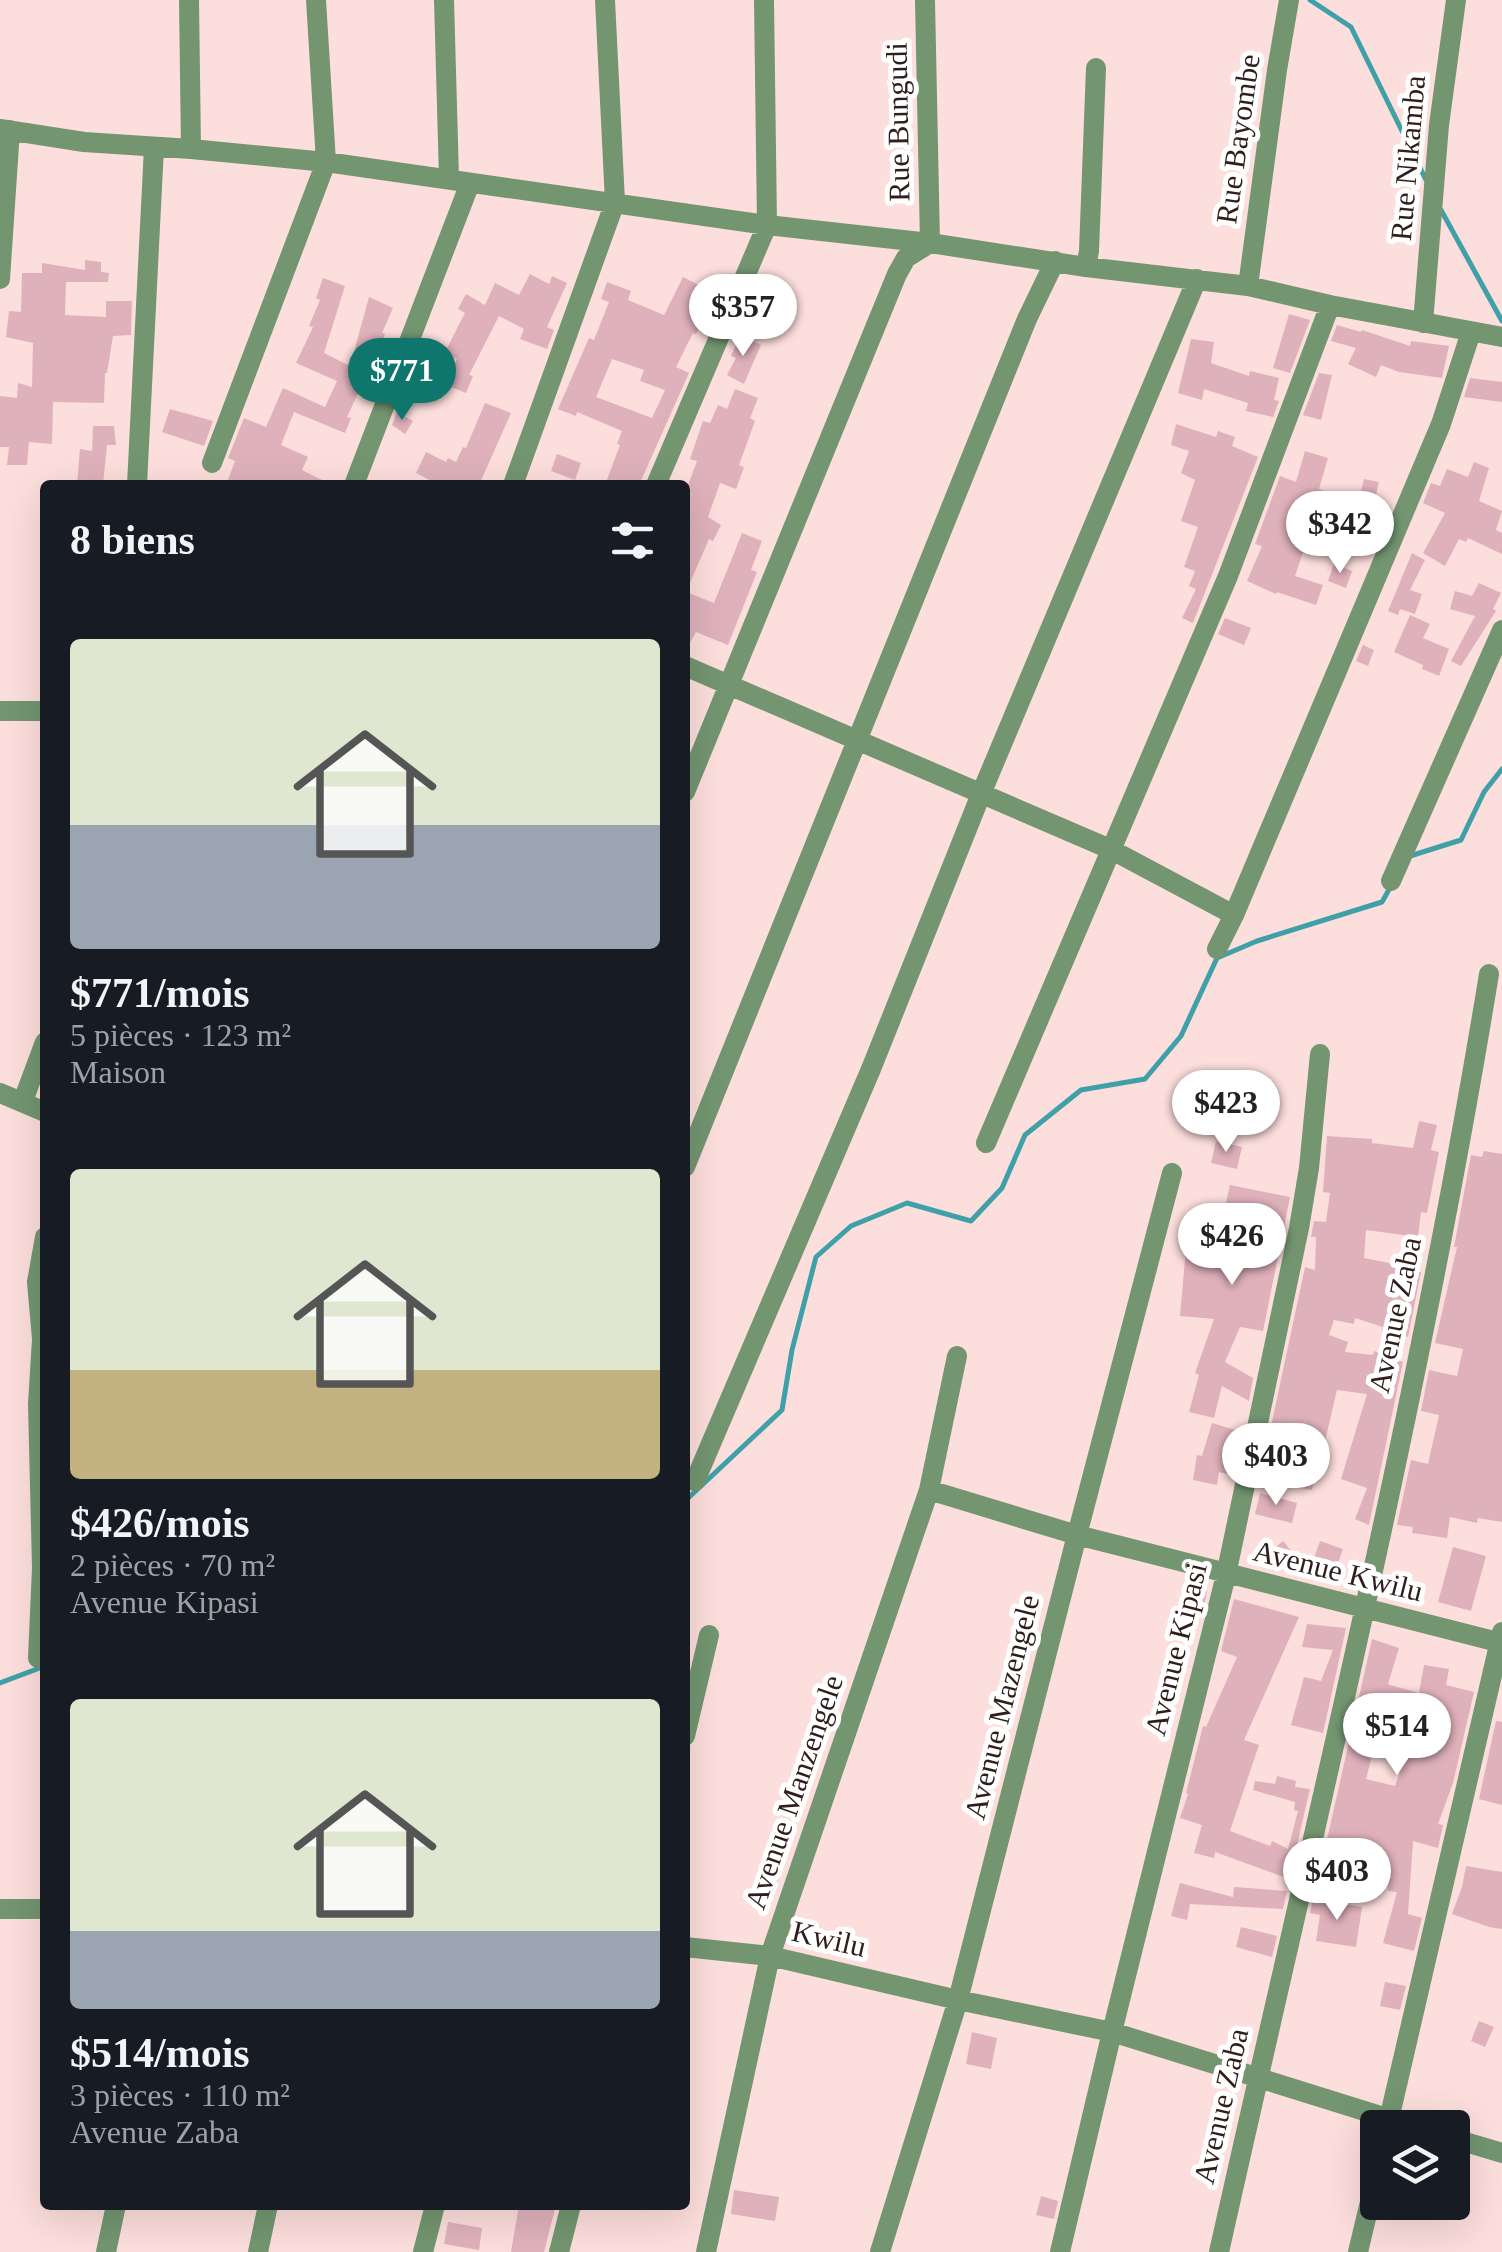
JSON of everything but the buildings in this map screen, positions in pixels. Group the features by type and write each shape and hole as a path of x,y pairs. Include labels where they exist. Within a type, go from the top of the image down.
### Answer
{"street":[{"path":"189,0 191,149"},
{"path":"212,463 326,162 316,0"},
{"path":"356,480 459,180 444,0"},
{"path":"515,480 615,202 606,0"},
{"path":"658,480 767,224 764,0"},
{"name":"Rue Bungudi","path":"925,0 930,243"},
{"name":"Rue Bayombe","path":"1248,286 1289,0"},
{"name":"Rue Nikamba","path":"1423,323 1438,124 1456,0"},
{"path":"1086,266 1096,68"},
{"path":"0,279 5,129 84,142 326,162 1248,286 1502,337"},
{"path":"138,480 154,147"},
{"path":"690,780 897,274 906,258 930,243"},
{"path":"690,1155 1027,319 1055,261"},
{"path":"696,1481 1197,280"},
{"path":"986,1144 1228,576 1330,305"},
{"path":"1217,949 1441,424 1472,332"},
{"path":"1391,881 1502,630"},
{"path":"690,668 1110,849 1234,916"},
{"path":"0,711 40,712"},
{"name":"Avenue Zaba","path":"1219,2252 1365,1608 1464,1131 1489,974"},
{"name":"Avenue Kipasi","path":"1060,2252 1226,1575 1299,1228 1320,1054"},
{"path":"23,1102 40,1056"},
{"path":"0,1094 40,1110"},
{"name":"Avenue Mazengele","path":"880,2252 958,2000 1172,1173"},
{"path":"40,1266 40,1316"},
{"name":"Avenue Manzengele","path":"706,2252 770,1956 929,1490 957,1356"},
{"path":"40,1372 40,1486"},
{"name":"Avenue Kwilu","path":"929,1490 1076,1536 1501,1639"},
{"path":"38,1658 40,1613"},
{"path":"690,1715 709,1635"},
{"path":"1391,2110 1501,1639"},
{"path":"0,1909 40,1909"},
{"name":"Kwilu","path":"690,1948 770,1956 1112,2032 1360,2113"},
{"path":"1470,2143 1502,2153"},
{"path":"106,2252 115,2210"},
{"path":"258,2252 267,2210"},
{"path":"423,2252 434,2210"},
{"path":"559,2252 570,2210"},
{"path":"1358,2252 1366,2220"}],"waterway":[{"path":"1310,0 1351,27 1427,182"},
{"path":"1441,210 1502,321"},
{"path":"1410,856 1461,840 1484,792 1502,769"},
{"path":"690,1496 782,1410 792,1350 816,1257 851,1226 907,1203 971,1221 1002,1188 1025,1135 1081,1090 1145,1079 1181,1036 1217,958 1257,941 1382,902 1391,886"},
{"path":"0,1683 40,1668"}]}
